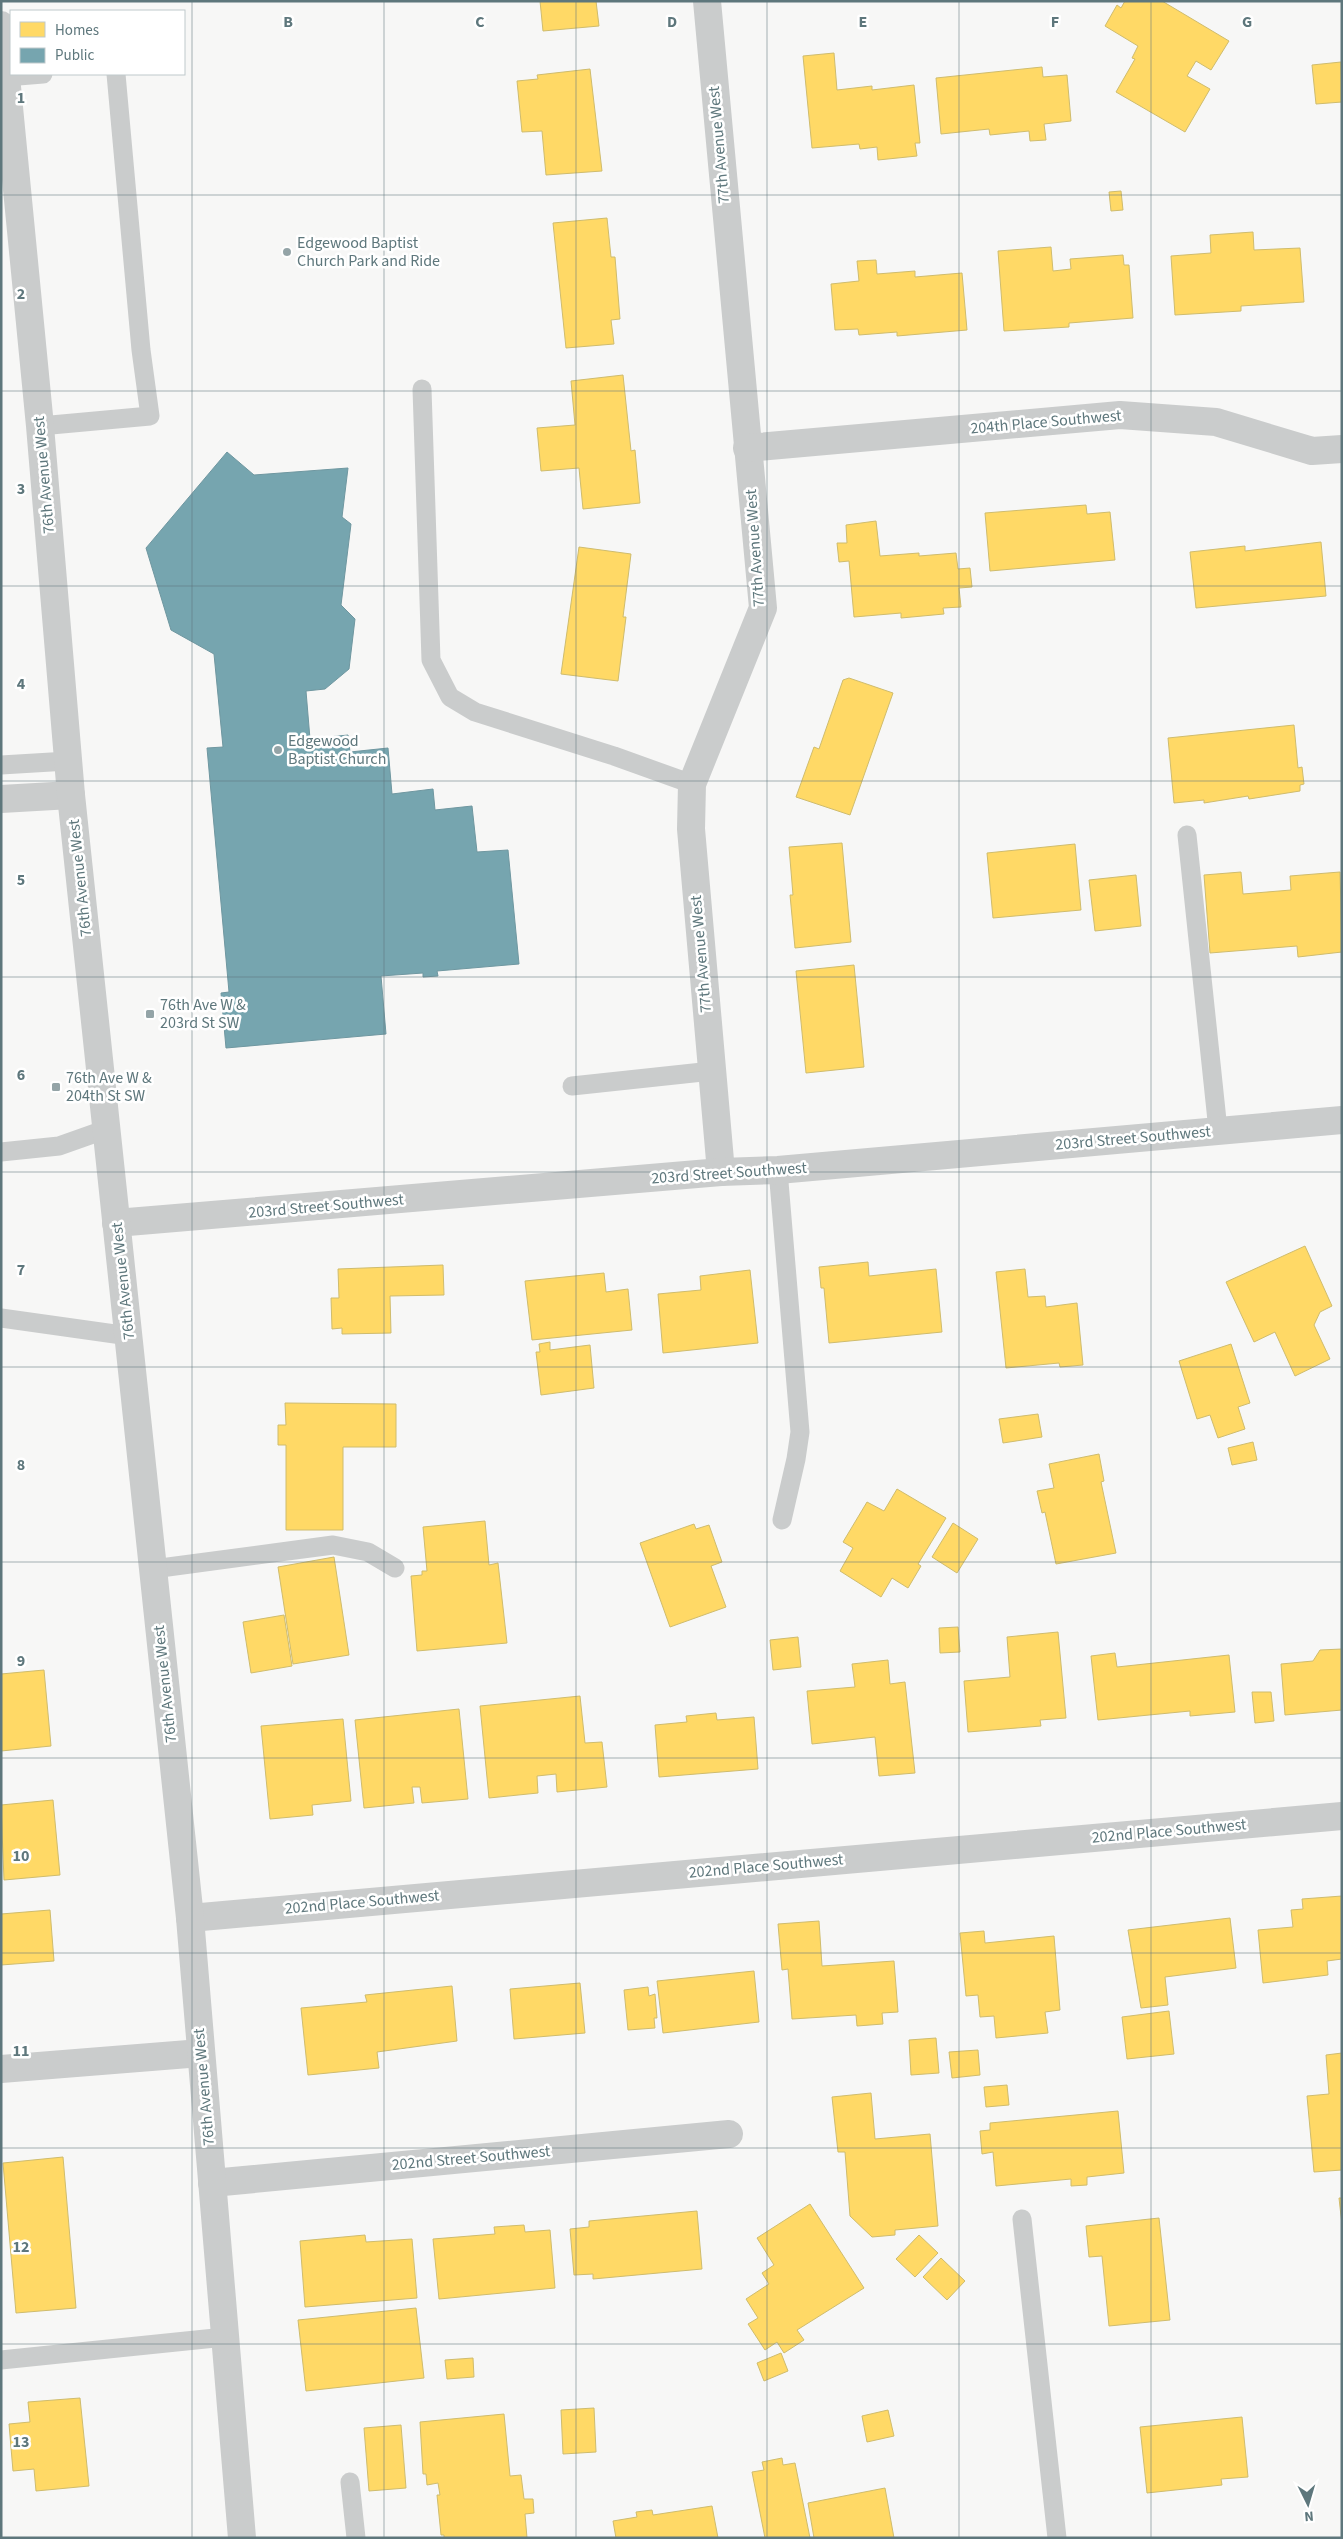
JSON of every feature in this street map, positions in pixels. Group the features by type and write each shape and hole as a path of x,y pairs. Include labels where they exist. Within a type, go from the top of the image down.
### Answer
{"street":[{"name":"77th Avenue West","path":"707,1 763,608 692,784 691,829 721,1172"},
{"name":"76th Avenue West","path":"1,25 40,426 71,795 190,1918 242,2538"},
{"name":"204th Place Southwest","path":"747,448 1120,415 1216,422 1312,450 1342,449"},
{"path":"1,799 71,795"},
{"name":"203rd Street Southwest","path":"116,1223 721,1172 778,1170 1342,1120"},
{"name":"202nd Place Southwest","path":"190,1918 1342,1816"},
{"path":"1,2069 201,2053"},
{"name":"202nd Street Southwest","path":"212,2183 729,2134"}],"lane":[{"path":"6,77 30,75"},
{"path":"40,426 150,416 141,350 116,75"},
{"path":"422,389 431,660 450,697 475,712 614,756 692,784"},
{"path":"1,765 68,760"},
{"path":"1187,835 1218,1130"},
{"path":"572,1086 712,1072"},
{"path":"1,1152 59,1146 107,1129"},
{"path":"778,1170 800,1432 782,1520"},
{"path":"1,1318 129,1336"},
{"path":"153,1569 333,1545 368,1552 395,1568"},
{"path":"1022,2219 1057,2538"},
{"path":"1,2360 225,2337"},
{"path":"350,2482 356,2538"}],"building: Homes":[{"path":"540,1 596,1 599,26 543,31"},
{"path":"1125,1 1162,1 1229,41 1211,70 1196,61 1187,76 1210,89 1185,132 1116,92 1135,59 1132,58 1138,46 1105,26 1117,5 1121,8"},
{"path":"834,53 837,90 872,86 872,90 914,85 920,143 915,143 917,156 878,160 877,147 860,149 859,144 812,148 803,56"},
{"path":"1341,62 1342,102 1316,104 1312,65"},
{"path":"1042,67 1043,77 1067,75 1071,121 1044,124 1046,140 1030,141 1029,131 990,135 989,129 941,134 936,78"},
{"path":"590,69 602,171 546,175 542,131 522,132 517,81 538,79 537,75"},
{"path":"1121,191 1123,210 1111,211 1109,192"},
{"path":"607,218 611,257 615,257 620,319 611,320 614,344 566,348 553,223"},
{"path":"1253,232 1254,250 1300,248 1304,302 1241,306 1241,311 1175,315 1171,256 1211,253 1210,235"},
{"path":"1051,247 1053,271 1071,269 1070,259 1123,255 1124,265 1129,265 1133,318 1069,323 1069,327 1004,331 998,251"},
{"path":"876,260 877,274 915,271 915,277 962,273 967,330 897,336 897,332 859,335 858,329 835,330 831,284 859,281 857,261"},
{"path":"623,375 631,451 635,450 640,503 583,509 579,468 541,471 537,428 575,425 571,381"},
{"path":"1086,505 1087,514 1110,512 1115,560 990,571 985,513"},
{"path":"876,521 880,556 919,553 919,556 956,553 958,569 970,568 972,587 959,588 961,607 943,608 944,614 901,618 901,613 854,617 849,561 839,562 837,543 847,543 846,525"},
{"path":"1321,542 1326,596 1196,608 1190,552 1245,546 1245,551"},
{"path":"579,547 631,554 623,617 626,617 618,681 561,674"},
{"path":"849,678 893,693 850,815 796,797 814,747 819,749 843,680"},
{"path":"1294,725 1298,768 1302,767 1304,784 1300,785 1300,791 1249,799 1248,796 1204,803 1204,800 1174,803 1168,738"},
{"path":"842,843 851,942 795,948 790,895 793,895 789,847"},
{"path":"1075,844 1081,910 993,918 987,853"},
{"path":"1241,872 1243,894 1291,890 1290,876 1340,872 1342,952 1298,957 1297,946 1210,953 1204,875"},
{"path":"1136,875 1141,926 1095,931 1089,880"},
{"path":"854,965 864,1067 806,1073 796,971"},
{"path":"1305,1246 1332,1306 1320,1312 1314,1325 1330,1359 1295,1376 1275,1332 1254,1342 1226,1282"},
{"path":"868,1262 869,1276 936,1269 942,1332 829,1343 824,1288 821,1288 819,1267"},
{"path":"443,1265 444,1295 390,1296 391,1333 342,1334 342,1328 332,1329 331,1298 339,1298 338,1269"},
{"path":"1025,1269 1028,1297 1045,1296 1046,1307 1077,1303 1083,1365 1060,1367 1059,1363 1006,1368 996,1272"},
{"path":"750,1270 758,1343 663,1353 658,1294 701,1290 700,1276"},
{"path":"604,1273 606,1292 628,1289 632,1330 532,1340 525,1281"},
{"path":"550,1342 550,1350 590,1345 594,1388 541,1395 536,1352 540,1352 539,1344"},
{"path":"1231,1344 1250,1403 1238,1407 1245,1429 1218,1438 1210,1415 1197,1419 1179,1361"},
{"path":"285,1403 396,1404 396,1447 343,1447 343,1530 286,1530 286,1445 278,1445 278,1425 286,1425"},
{"path":"1038,1414 1042,1437 1003,1443 999,1419"},
{"path":"1253,1442 1257,1460 1232,1465 1228,1448"},
{"path":"1099,1454 1104,1481 1101,1482 1116,1553 1056,1564 1045,1512 1042,1513 1037,1491 1054,1488 1049,1464"},
{"path":"897,1489 946,1518 918,1564 921,1566 908,1588 892,1578 881,1597 840,1571 853,1548 843,1542 867,1502 884,1511"},
{"path":"485,1521 489,1565 498,1563 507,1643 417,1651 411,1576 422,1575 422,1571 427,1571 423,1527"},
{"path":"953,1523 978,1539 957,1573 932,1557"},
{"path":"694,1524 696,1529 709,1525 722,1562 711,1566 726,1607 670,1627 640,1543"},
{"path":"334,1557 349,1655 293,1664 278,1567"},
{"path":"284,1615 292,1666 251,1673 243,1622"},
{"path":"958,1627 960,1652 940,1653 939,1628"},
{"path":"1058,1632 1066,1718 1040,1720 1041,1726 968,1732 964,1681 1010,1677 1007,1637"},
{"path":"798,1637 801,1667 773,1670 770,1640"},
{"path":"1342,1649 1342,1710 1285,1715 1281,1664 1313,1661 1320,1650"},
{"path":"1115,1653 1117,1667 1229,1655 1235,1712 1190,1716 1190,1711 1098,1720 1091,1656"},
{"path":"888,1660 890,1684 905,1682 915,1773 879,1776 875,1737 812,1744 807,1691 855,1687 852,1664"},
{"path":"44,1670 51,1746 1,1751 1,1674"},
{"path":"1252,1692 1271,1692 1274,1721 1255,1723"},
{"path":"580,1696 585,1743 602,1742 607,1787 557,1792 556,1774 537,1776 538,1793 489,1798 480,1706"},
{"path":"459,1709 468,1799 422,1803 420,1787 412,1787 414,1803 364,1808 355,1720"},
{"path":"716,1713 717,1720 754,1717 758,1769 659,1777 655,1725 687,1722 686,1716"},
{"path":"343,1719 351,1801 312,1805 313,1815 270,1819 261,1726"},
{"path":"53,1800 60,1875 4,1880 1,1805"},
{"path":"1342,1896 1342,1959 1327,1961 1328,1975 1263,1983 1258,1930 1293,1927 1291,1910 1303,1909 1302,1899"},
{"path":"50,1910 54,1961 1,1965 1,1914"},
{"path":"1230,1918 1236,1968 1165,1977 1168,2005 1141,2008 1128,1930"},
{"path":"819,1921 822,1966 894,1961 898,2012 882,2013 883,2024 857,2026 856,2015 792,2019 788,1969 782,1970 778,1924"},
{"path":"984,1931 985,1943 1054,1936 1060,2010 1045,2012 1048,2033 996,2038 994,2016 980,2017 978,1995 966,1996 960,1933"},
{"path":"754,1971 759,2022 663,2033 657,1981"},
{"path":"580,1983 585,2033 514,2039 510,1989"},
{"path":"452,1986 457,2041 377,2052 379,2068 308,2075 301,2008 367,2002 365,1995"},
{"path":"648,1987 649,1996 655,1994 657,2018 654,2018 655,2028 628,2030 624,1990"},
{"path":"1169,2011 1174,2054 1127,2059 1122,2017"},
{"path":"936,2038 939,2073 911,2075 909,2040"},
{"path":"978,2050 980,2075 952,2078 949,2052"},
{"path":"1342,2053 1342,2170 1314,2172 1307,2096 1329,2094 1326,2055"},
{"path":"1007,2085 1009,2105 986,2107 984,2087"},
{"path":"871,2093 875,2139 930,2134 938,2226 895,2230 895,2235 872,2237 850,2216 845,2152 838,2152 832,2097"},
{"path":"1118,2111 1124,2173 1087,2177 1087,2185 1071,2186 1071,2179 996,2186 993,2152 982,2154 980,2131 990,2130 990,2123"},
{"path":"63,2157 76,2308 16,2313 3,2163"},
{"path":"1339,2198 1342,2198 1342,2225"},
{"path":"810,2204 864,2288 797,2330 804,2340 784,2353 777,2342 765,2350 748,2324 758,2318 746,2299 769,2284 762,2273 774,2265 757,2238"},
{"path":"697,2211 702,2269 593,2279 593,2274 574,2275 570,2229 589,2227 589,2221"},
{"path":"1159,2218 1170,2320 1109,2326 1102,2256 1089,2257 1086,2226"},
{"path":"524,2225 525,2232 550,2230 555,2288 439,2299 433,2239 495,2234 494,2227"},
{"path":"365,2235 366,2242 412,2239 417,2298 305,2307 300,2241"},
{"path":"919,2235 938,2253 915,2277 896,2259"},
{"path":"941,2258 965,2281 947,2300 923,2277"},
{"path":"416,2308 424,2378 306,2391 298,2320"},
{"path":"781,2353 788,2371 764,2381 757,2363"},
{"path":"473,2358 474,2377 447,2379 445,2360"},
{"path":"80,2398 89,2486 36,2491 34,2469 13,2471 9,2424 30,2422 28,2402"},
{"path":"594,2408 596,2452 563,2454 561,2410"},
{"path":"888,2410 894,2436 867,2442 862,2416"},
{"path":"504,2414 510,2476 521,2475 524,2499 533,2499 534,2513 525,2514 527,2538 444,2538 444,2535 441,2535 437,2495 440,2495 438,2483 427,2485 426,2474 423,2474 420,2422"},
{"path":"1242,2417 1248,2477 1221,2479 1222,2485 1147,2493 1140,2427"},
{"path":"401,2425 406,2488 369,2491 364,2428"},
{"path":"782,2458 783,2465 795,2463 810,2538 765,2538 752,2472 764,2470 762,2462"},
{"path":"885,2488 894,2538 814,2538 808,2503"},
{"path":"712,2506 718,2538 616,2538 613,2521 637,2517 636,2512 652,2510 653,2515"}],"building: Public":[{"name":"Edgewood Baptist Church","path":"227,452 254,475 348,468 342,517 351,524 341,605 355,619 349,669 325,689 306,691 310,739 348,735 350,752 388,748 392,794 433,789 435,810 472,806 477,852 508,850 519,964 437,971 438,976 423,977 423,973 381,976 386,1034 226,1048 221,993 229,992 207,748 223,747 214,654 171,630 146,548"}],"place":[{"name":"Edgewood Baptist Church Park and Ride","path":"287,252"},
{"name":"Edgewood Baptist Church","path":"278,750"},
{"name":"76th Ave W & 203rd St SW","path":"150,1014"},
{"name":"76th Ave W & 204th St SW","path":"56,1087"}]}
